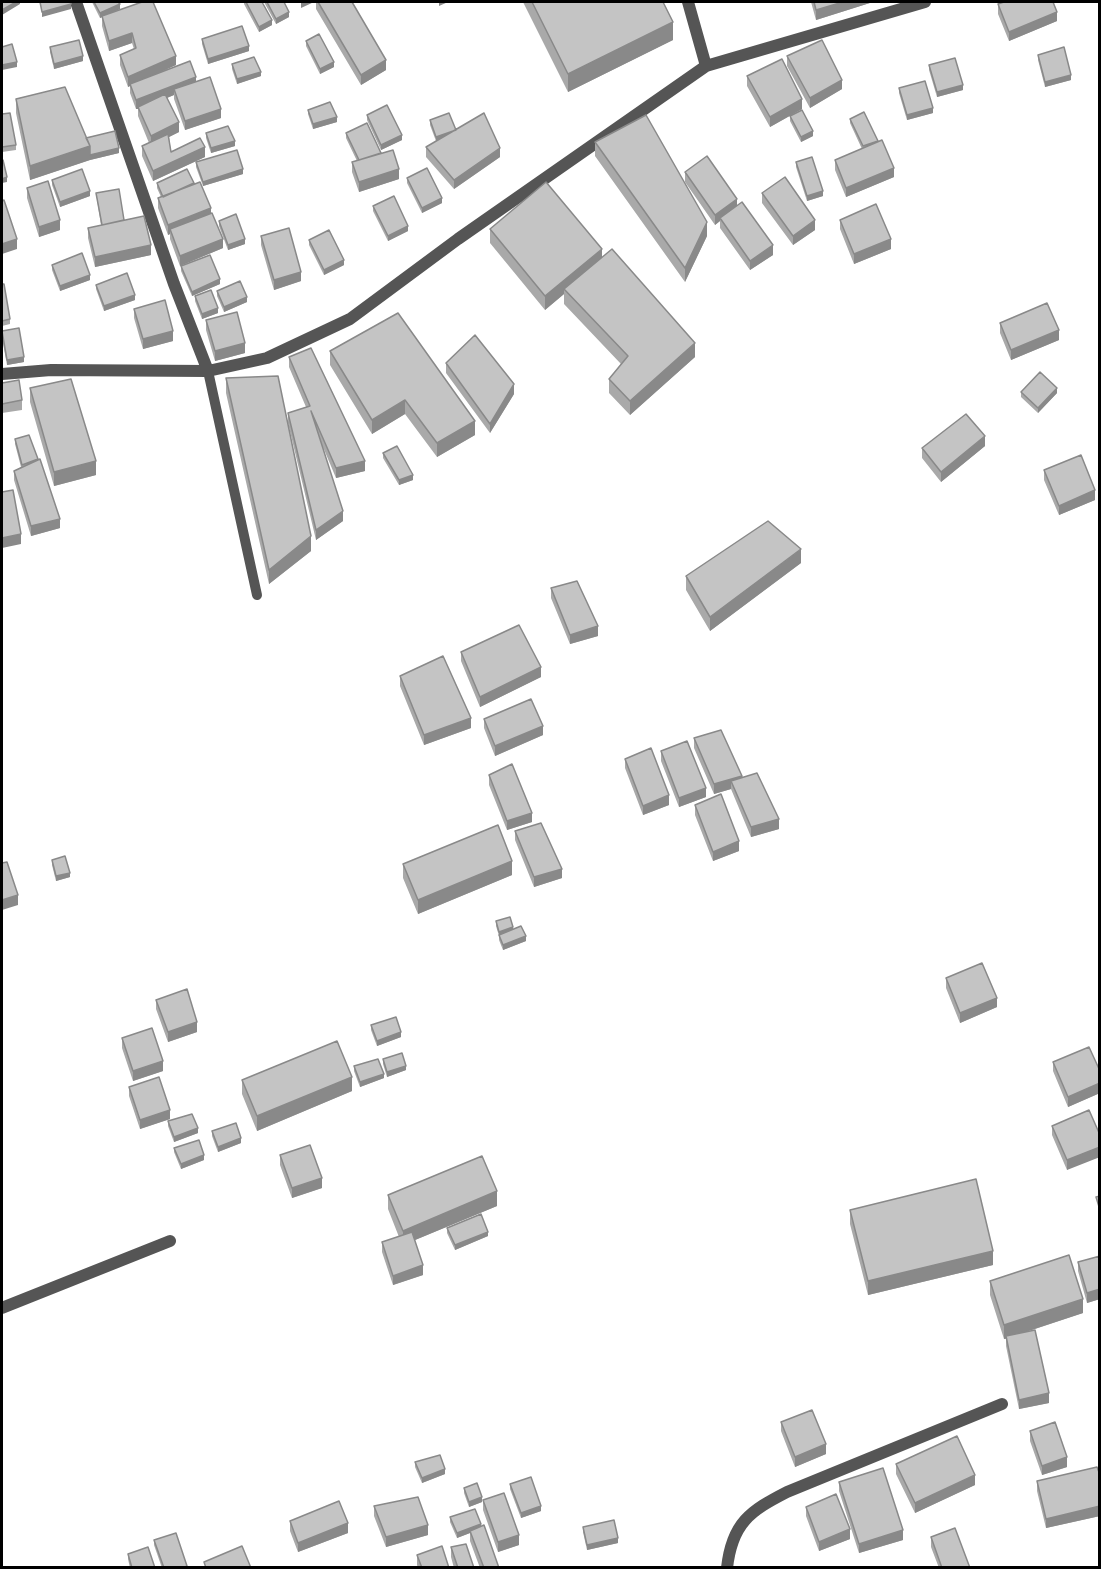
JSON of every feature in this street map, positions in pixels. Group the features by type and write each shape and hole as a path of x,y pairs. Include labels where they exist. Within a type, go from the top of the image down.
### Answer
{"street":[{"path":"76,2 174,284 208,371"},
{"path":"687,2 706,66"},
{"path":"2,374 51,370 208,371 267,358 350,319 458,239 706,66 925,2"},
{"path":"2,1308 170,1241"},
{"path":"727,1568 737,1530 756,1508 787,1492 1002,1404"}],"lane":[{"path":"208,371 257,594"}],"building":[{"path":"2,2 16,2 2,10"},
{"path":"40,2 71,2 71,4 42,12"},
{"path":"94,2 118,2 120,4 100,13"},
{"path":"142,2 153,2 176,56 128,77 120,55 136,48 132,33 109,41 102,16"},
{"path":"246,2 262,2 272,20 259,27"},
{"path":"267,2 284,2 289,12 276,19"},
{"path":"318,2 352,2 386,60 361,75"},
{"path":"532,2 663,2 673,22 568,74"},
{"path":"814,2 843,2 816,10"},
{"path":"1053,2 1057,12 1009,32 998,4"},
{"path":"242,26 249,46 208,59 202,39"},
{"path":"319,34 334,62 320,69 306,41"},
{"path":"79,40 83,56 54,64 50,47"},
{"path":"822,40 842,80 810,98 787,56"},
{"path":"12,44 17,62 2,65 2,47"},
{"path":"1064,47 1071,75 1045,82 1038,55"},
{"path":"254,57 261,72 237,79 232,64"},
{"path":"955,58 963,85 937,92 929,65"},
{"path":"782,59 802,99 770,117 747,76"},
{"path":"190,61 196,77 136,100 130,84"},
{"path":"210,77 221,109 185,121 174,89"},
{"path":"925,81 933,108 907,115 899,88"},
{"path":"65,87 90,146 30,166 16,99"},
{"path":"165,94 179,122 151,136 138,107"},
{"path":"330,102 337,117 313,124 308,110"},
{"path":"387,105 402,135 381,145 367,115"},
{"path":"802,110 813,131 801,137 790,116"},
{"path":"864,112 878,141 863,146 850,119"},
{"path":"10,113 16,145 2,147 2,114"},
{"path":"449,113 456,130 436,137 430,120"},
{"path":"484,113 500,148 454,180 426,147"},
{"path":"646,115 707,222 685,268 595,142"},
{"path":"367,123 381,153 359,160 346,133"},
{"path":"228,126 235,141 211,148 206,133"},
{"path":"115,131 119,148 90,155 90,146 86,138"},
{"path":"168,134 171,152 200,138 205,147 153,171 142,146"},
{"path":"882,140 894,168 846,188 835,160"},
{"path":"237,150 243,169 203,182 196,162"},
{"path":"393,150 399,169 359,182 352,162"},
{"path":"707,156 737,199 715,215 685,172"},
{"path":"812,157 823,191 807,196 796,162"},
{"path":"2,160 7,177 2,179"},
{"path":"427,168 442,198 422,208 407,178"},
{"path":"82,169 90,191 60,202 52,180"},
{"path":"187,169 194,183 163,197 157,183"},
{"path":"785,177 815,220 793,236 762,193"},
{"path":"48,181 60,220 39,227 27,188"},
{"path":"200,182 211,208 168,225 158,198"},
{"path":"546,182 602,249 545,296 490,229"},
{"path":"119,189 124,220 102,225 96,193"},
{"path":"394,196 408,226 388,236 373,206"},
{"path":"4,200 17,239 2,244 2,201"},
{"path":"742,202 773,245 750,261 720,218"},
{"path":"876,204 891,239 854,254 840,220"},
{"path":"212,213 223,239 180,256 170,229"},
{"path":"236,214 245,239 228,245 219,221"},
{"path":"144,216 151,245 95,257 88,228"},
{"path":"289,228 301,272 274,280 261,236"},
{"path":"329,230 344,260 324,270 309,240"},
{"path":"612,249 695,343 630,401 609,379 628,356 564,289"},
{"path":"82,253 90,275 60,286 52,265"},
{"path":"210,255 220,279 192,292 181,266"},
{"path":"127,273 135,295 104,306 96,285"},
{"path":"240,281 247,297 224,307 217,291"},
{"path":"2,284 4,284 10,319 2,321"},
{"path":"211,290 218,308 202,314 195,296"},
{"path":"165,300 173,331 143,339 134,309"},
{"path":"1047,303 1059,330 1011,350 1000,323"},
{"path":"237,312 245,343 215,351 206,320"},
{"path":"398,313 475,421 437,443 405,400 372,420 330,351"},
{"path":"19,328 24,357 7,360 2,331"},
{"path":"475,335 514,384 490,424 446,363"},
{"path":"311,348 365,461 336,468 311,411 343,511 316,530 288,413 310,406 289,357"},
{"path":"1040,372 1057,388 1038,408 1021,392"},
{"path":"278,376 311,536 269,570 226,378"},
{"path":"71,379 96,461 54,472 30,388"},
{"path":"19,380 22,400 2,404 2,383"},
{"path":"966,414 985,436 941,472 922,448"},
{"path":"29,435 38,459 22,465 15,439"},
{"path":"397,446 413,475 399,480 383,453"},
{"path":"1081,455 1095,490 1059,506 1044,470"},
{"path":"40,459 60,519 31,526 14,471"},
{"path":"13,490 21,534 2,538 2,492"},
{"path":"768,521 801,549 710,617 686,576"},
{"path":"577,581 598,626 570,635 551,588"},
{"path":"519,625 541,667 480,697 461,652"},
{"path":"443,656 471,718 424,735 400,676"},
{"path":"531,699 543,726 495,746 484,719"},
{"path":"721,730 742,776 714,784 694,738"},
{"path":"687,741 706,788 679,798 661,751"},
{"path":"651,748 669,795 643,806 625,759"},
{"path":"512,764 532,813 507,821 489,775"},
{"path":"757,773 779,819 751,827 731,781"},
{"path":"721,794 739,841 713,852 695,805"},
{"path":"541,823 562,869 534,877 515,831"},
{"path":"498,825 512,861 418,900 403,864"},
{"path":"65,856 70,873 56,876 52,860"},
{"path":"7,862 18,895 2,900 2,863"},
{"path":"510,917 513,927 499,932 496,921"},
{"path":"521,926 526,936 503,945 499,935"},
{"path":"982,963 997,998 960,1013 946,978"},
{"path":"187,989 197,1022 168,1032 156,1000"},
{"path":"396,1017 401,1032 377,1041 371,1025"},
{"path":"152,1028 163,1061 133,1071 122,1038"},
{"path":"337,1041 352,1077 257,1116 242,1080"},
{"path":"1089,1047 1100,1071 1100,1083 1068,1097 1053,1062"},
{"path":"402,1053 406,1066 387,1072 383,1059"},
{"path":"378,1059 384,1074 360,1082 354,1066"},
{"path":"159,1077 170,1110 140,1120 129,1087"},
{"path":"1089,1110 1100,1135 1100,1147 1067,1160 1052,1126"},
{"path":"192,1114 198,1128 174,1137 168,1121"},
{"path":"236,1123 241,1138 218,1147 212,1131"},
{"path":"199,1140 204,1155 181,1164 174,1148"},
{"path":"310,1145 322,1178 292,1188 280,1155"},
{"path":"482,1156 497,1191 403,1231 388,1195"},
{"path":"976,1179 993,1251 868,1281 850,1210"},
{"path":"1100,1196 1100,1210 1096,1197"},
{"path":"481,1214 488,1232 455,1245 447,1228"},
{"path":"412,1232 423,1265 393,1276 382,1242"},
{"path":"1069,1255 1083,1299 1004,1325 990,1281"},
{"path":"1100,1256 1100,1289 1087,1293 1078,1262"},
{"path":"1035,1330 1049,1393 1019,1400 1006,1336"},
{"path":"812,1410 826,1444 795,1457 781,1422"},
{"path":"1055,1422 1067,1457 1042,1466 1030,1431"},
{"path":"957,1436 975,1475 915,1503 896,1464"},
{"path":"440,1455 445,1469 422,1478 415,1462"},
{"path":"1097,1467 1100,1475 1100,1506 1046,1519 1037,1481"},
{"path":"883,1468 903,1530 859,1544 839,1482"},
{"path":"531,1477 541,1506 521,1513 510,1484"},
{"path":"477,1483 482,1497 469,1502 464,1488"},
{"path":"504,1493 519,1535 498,1542 483,1500"},
{"path":"836,1494 850,1529 819,1542 806,1507"},
{"path":"418,1497 428,1525 386,1537 374,1506"},
{"path":"339,1501 348,1523 298,1543 290,1521"},
{"path":"475,1509 481,1524 457,1533 450,1517"},
{"path":"614,1520 618,1538 587,1545 583,1527"},
{"path":"484,1525 499,1568 484,1568 470,1531"},
{"path":"955,1528 970,1568 942,1568 931,1537"},
{"path":"176,1533 187,1566 164,1568 154,1540"},
{"path":"466,1544 474,1568 458,1568 451,1547"},
{"path":"242,1546 251,1568 206,1568 204,1562"},
{"path":"442,1546 449,1568 422,1568 417,1555"},
{"path":"148,1547 155,1568 132,1568 128,1554"}]}
